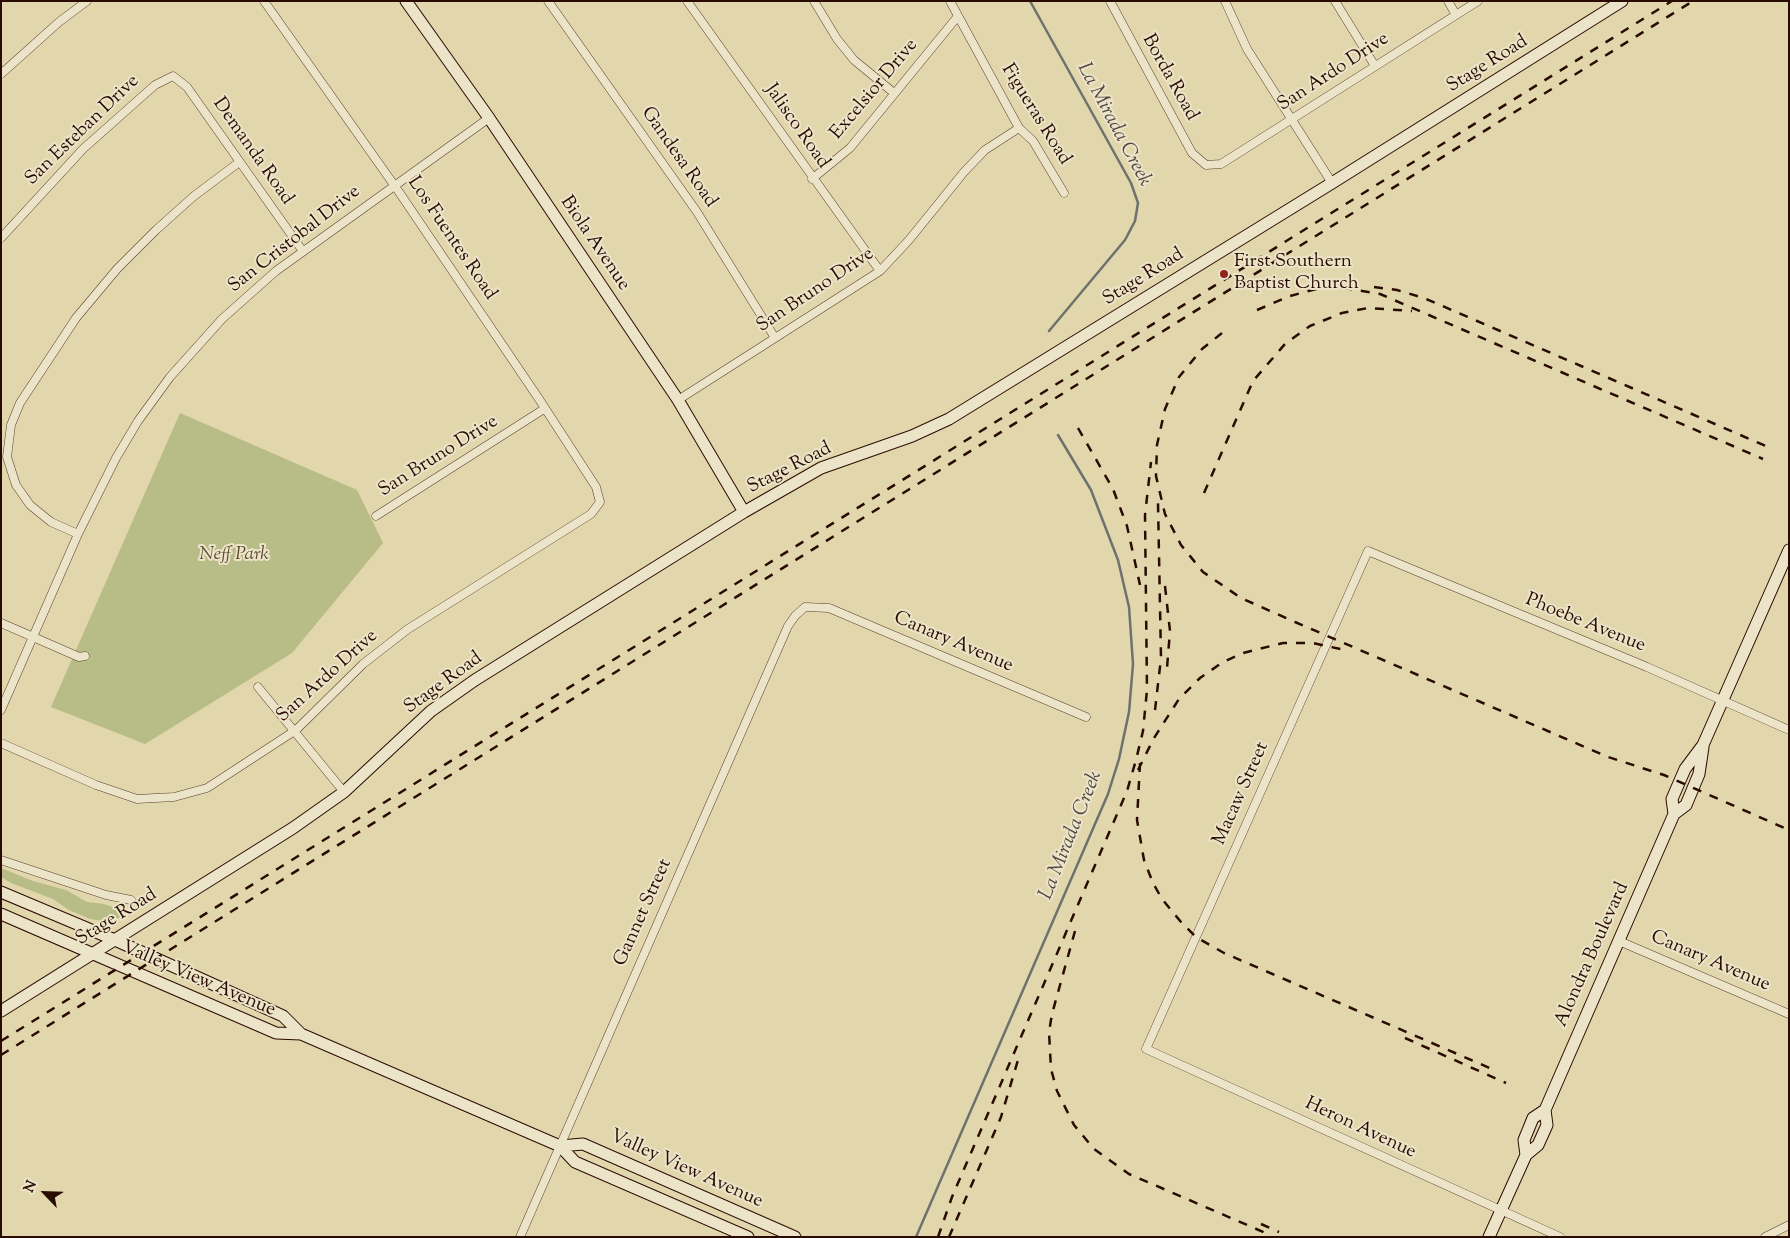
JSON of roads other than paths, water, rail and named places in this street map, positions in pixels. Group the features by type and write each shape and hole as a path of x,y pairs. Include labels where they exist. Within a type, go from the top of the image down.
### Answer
{"main road":[{"name":"Biola Avenue","path":"406,1 489,118 678,400 744,512"},
{"name":"Stage Road","path":"1,1011 293,828 344,792 431,711 475,680 744,512 821,468 912,436 949,418 1332,183 1622,1"},
{"name":"Alondra Boulevard","path":"1489,1237 1526,1155 1538,1145 1547,1125 1545,1110 1674,814 1686,805 1699,774 1703,745 1789,550"},
{"name":"Valley View Avenue","path":"1,892 115,940 283,1016 301,1034"},
{"name":"Valley View Avenue","path":"1,914 276,1033 301,1034 560,1146 575,1162 748,1237"},
{"name":"Valley View Avenue","path":"560,1146 582,1144 795,1237"}],"street":[{"path":"1,74 59,22 87,1"},
{"name":"Los Fuentes Road","path":"264,1 394,185 596,488 600,502"},
{"name":"Gandesa Road","path":"548,1 697,212 775,338"},
{"name":"Jalisco Road","path":"687,1 812,179 880,271"},
{"path":"814,1 837,39 854,60 894,93"},
{"name":"Figueras Road","path":"950,1 1019,128 1033,141 1064,193"},
{"name":"Borda Road","path":"1110,1 1192,153 1206,165"},
{"path":"1225,1 1248,49 1332,183"},
{"path":"1336,1 1375,66"},
{"path":"1448,1 1456,15"},
{"name":"San Ardo Drive","path":"1206,165 1221,164 1478,1"},
{"name":"Excelsior Drive","path":"812,179 850,148 958,16"},
{"name":"Demanda Road","path":"173,76 187,87 238,162 302,250"},
{"name":"San Esteban Drive","path":"1,238 83,149 155,85 173,76"},
{"name":"San Cristobal Drive","path":"1,710 78,534 116,458 138,421 170,377 195,347 240,302 302,250 489,118"},
{"name":"San Bruno Drive","path":"678,400 880,271 910,240 964,172 985,150 1019,128"},
{"path":"78,534 51,522 30,506 16,485 7,457 11,425 20,403 76,318 117,269 188,202 238,162"},
{"name":"San Bruno Drive","path":"376,516 544,409"},
{"name":"San Ardo Drive","path":"1,743 96,785 137,799 174,797 206,788 296,730 363,664 408,629 591,514 600,502"},
{"name":"Phoebe Avenue","path":"1368,551 1647,667 1789,730"},
{"name":"Macaw Street","path":"1146,1049 1368,551"},
{"name":"Canary Avenue","path":"805,607 829,608 1086,717"},
{"name":"Gannet Street","path":"520,1237 788,626 805,607"},
{"path":"1,622 79,657 85,656"},
{"path":"258,687 296,730 344,792"},
{"path":"1,860 106,896 131,900"},
{"name":"Canary Avenue","path":"1619,940 1789,1014"},
{"name":"Heron Avenue","path":"1146,1049 1560,1237"},
{"path":"1766,1237 1789,1225"}],"waterway":[{"name":"La Mirada Creek","path":"1030,1 1131,183 1138,203 1135,221 1125,240 1049,331"},
{"name":"La Mirada Creek","path":"916,1237 1108,794 1119,759 1129,712 1133,664 1129,607 1118,560 1091,490 1058,435"}],"railway":[{"path":"1,1041 1672,1"},
{"path":"1,1055 1693,1"},
{"path":"1257,310 1290,296 1320,288 1339,287 1380,294 1763,459"},
{"path":"1374,287 1397,290 1424,298 1768,447"},
{"path":"1204,493 1253,381 1285,344 1310,326 1342,313 1368,308 1412,311"},
{"path":"1222,333 1202,349 1179,377 1165,409 1157,445 1156,476 1165,514 1181,545 1203,572 1241,598 1295,622 1608,757 1664,775 1789,830"},
{"path":"1078,428 1113,489 1127,526 1140,585"},
{"path":"938,1237 952,1197 1127,791 1136,760 1143,731 1147,690 1145,515 1151,462"},
{"path":"1155,710 1161,658 1158,503"},
{"path":"1165,586 1170,631 1167,668"},
{"path":"1138,770 1154,738 1179,699 1200,678 1223,662 1243,653 1283,643 1313,643 1349,651"},
{"path":"1140,763 1137,820 1144,860 1162,899 1196,937 1224,953 1492,1069"},
{"path":"1075,931 1052,1014 1049,1032 1051,1069 1057,1091 1074,1125 1094,1149 1129,1174 1268,1234"},
{"path":"1405,1038 1506,1083"},
{"path":"949,1237 1001,1117 1018,1060"},
{"path":"1261,1224 1279,1232"}],"place":[{"name":"First Southern Baptist Church","path":"1224,274"}],"park label":[{"name":"Neff Park","path":"234,556"}]}
